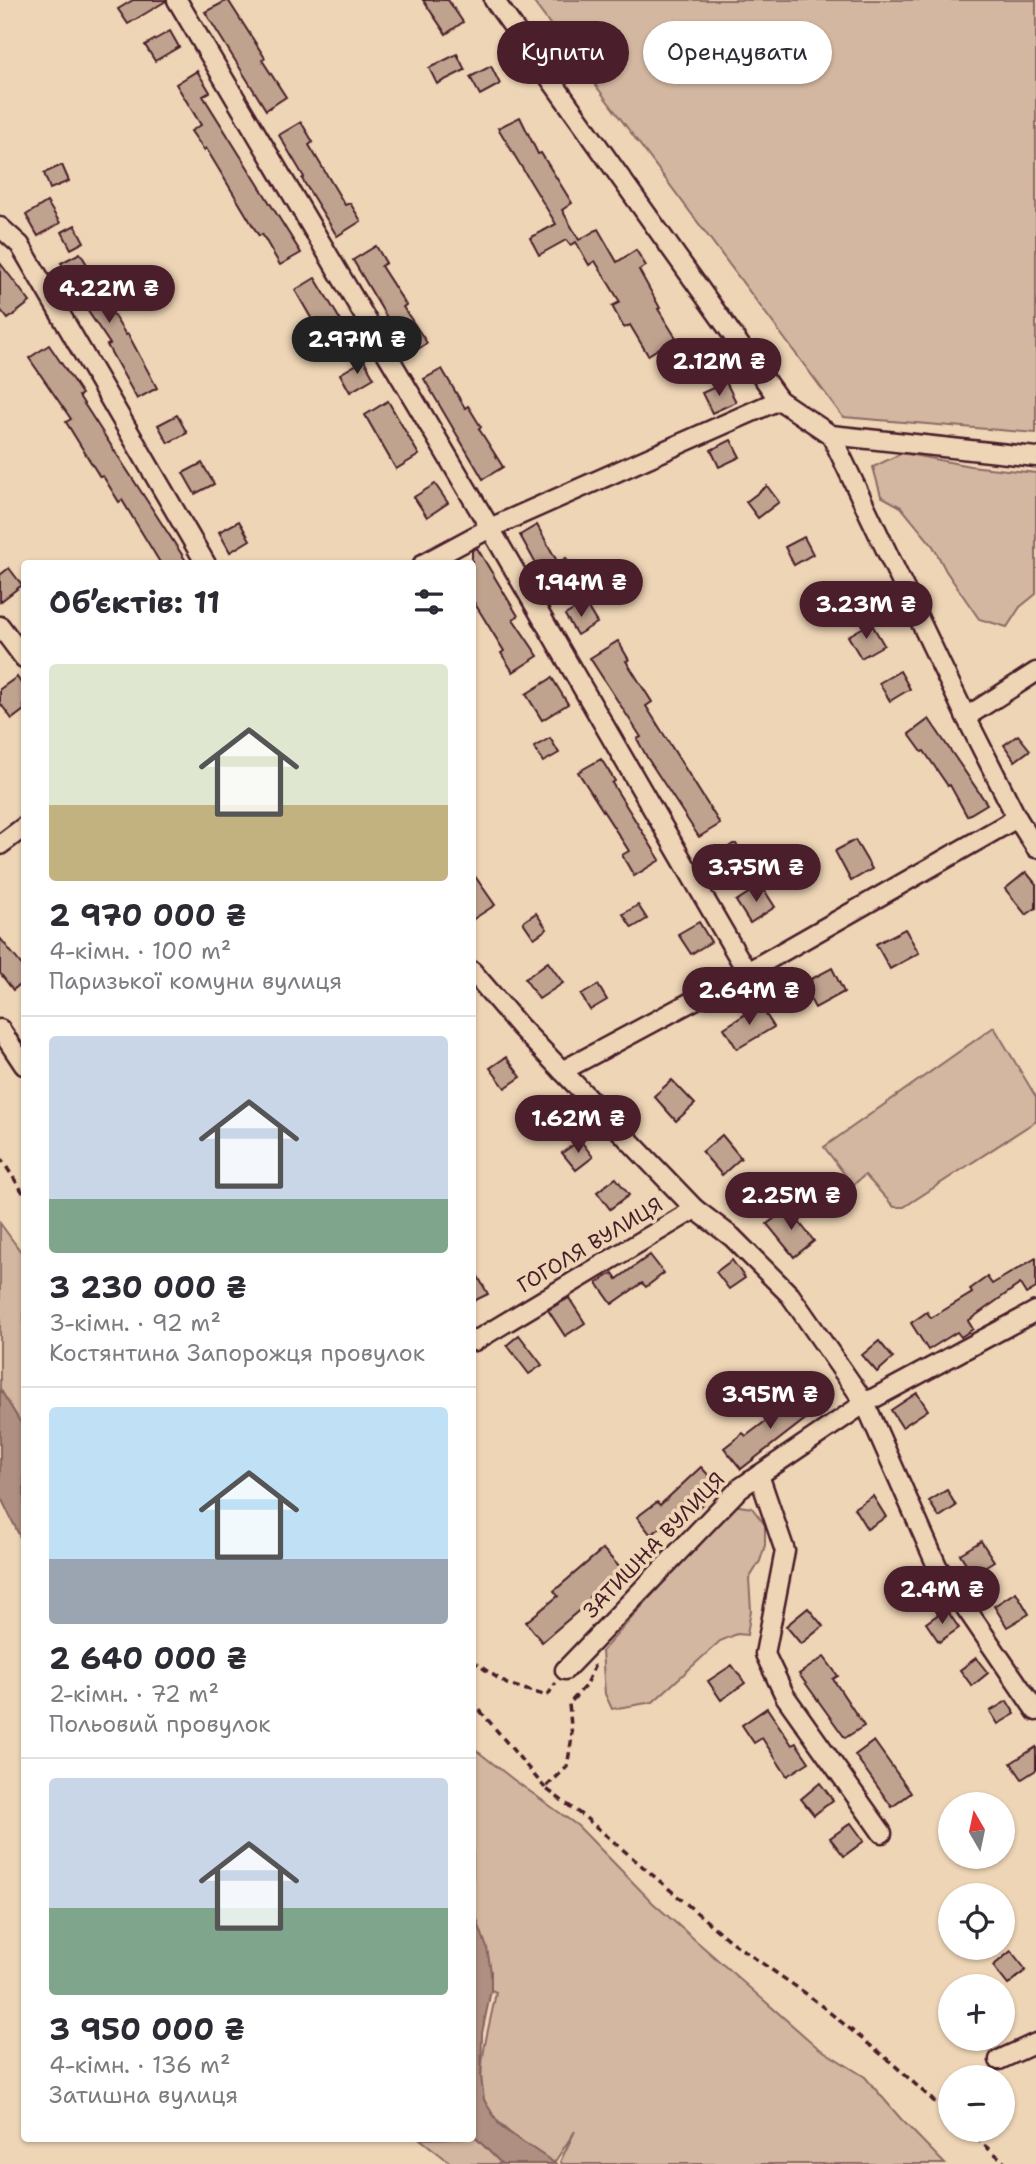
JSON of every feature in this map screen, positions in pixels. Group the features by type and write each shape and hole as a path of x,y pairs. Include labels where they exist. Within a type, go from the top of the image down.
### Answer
{"street":[{"path":"177,0 490,528 747,972"},
{"path":"494,0 779,400 831,435 1036,457"},
{"path":"0,227 20,245 204,560"},
{"path":"430,560 490,528 779,400"},
{"path":"831,435 966,717 1017,818 1036,848"},
{"path":"0,626 21,655"},
{"path":"966,717 1036,672"},
{"path":"562,1071 747,972 1017,818"},
{"path":"0,845 21,829"},
{"path":"476,976 520,1027 695,1209 732,1237 790,1295 865,1403 937,1566 1036,1711"},
{"path":"0,1029 21,1060"},
{"name":"ГОГОЛЯ ВУЛИЦЯ","path":"476,1340 695,1209"},
{"name":"ЗАТИШНА ВУЛИЦЯ","path":"565,1670 740,1488 865,1403 1036,1311"},
{"path":"759,1475 785,1551 765,1654 785,1696 883,1833"},
{"path":"999,2060 1036,2043"}],"path":[{"path":"0,1157 21,1189"},
{"path":"545,1788 567,1767 572,1737 569,1704 585,1686 594,1667 583,1651"},
{"path":"476,1664 507,1684 547,1696 565,1670"},
{"path":"476,1706 545,1788 587,1819 730,1941 808,1995 892,2063 938,2105"},
{"path":"980,2142 1007,2164"}],"shaded area":[{"path":"532,0 1036,0 1036,433 843,417 595,84 629,84 629,21 548,21"},
{"path":"902,453 970,466 1036,473 1036,594 1020,607 1007,627 979,619 946,571 933,546 901,507 881,496 873,467"},
{"path":"994,1027 1036,1097 1036,1121 904,1207 894,1207 865,1175 853,1185 824,1147"},
{"path":"0,1223 21,1252 21,1423 0,1389"},
{"path":"0,1389 21,1423 21,1539 0,1496"},
{"path":"733,1505 752,1508 765,1525 765,1545 760,1561 749,1579 751,1610 747,1635 737,1634 720,1641 653,1702 612,1709 605,1694 602,1651"},
{"path":"476,1750 578,1826 653,1903 817,2047 865,2077 945,2164 563,2164 560,2162 575,2131 554,2163 524,2144 504,2127 488,2109 484,2099 481,2074 496,1992 491,1990 491,1972 477,1920"},
{"path":"476,1918 487,1948 491,1972 491,1990 482,2033 481,2077 484,2100 501,2127 556,2164 502,2164 476,2138"},
{"path":"476,2138 502,2164 452,2164 424,2142 476,2142"}],"building":[{"path":"133,0 166,1 128,24 118,9"},
{"path":"228,0 286,97 266,110 205,12"},
{"path":"423,0 448,0 463,22 446,34"},
{"path":"170,31 179,47 155,61 145,45"},
{"path":"457,54 465,70 437,84 429,68"},
{"path":"491,66 497,84 500,84 480,95 470,77"},
{"path":"197,71 210,92 203,96 301,253 280,265 262,234 259,236 206,148 204,150 191,131 201,125 176,84"},
{"path":"520,117 538,154 541,153 572,203 562,210 579,240 598,229 617,262 636,250 646,266 639,270 676,338 648,355 630,325 624,328 612,306 620,302 595,261 589,265 576,242 570,245 566,240 539,255 530,238 556,224 498,128"},
{"path":"301,122 313,142 309,145 345,205 350,203 361,221 337,236 279,135"},
{"path":"62,165 69,181 50,189 44,173"},
{"path":"47,202 60,223 38,236 26,215"},
{"path":"75,225 84,242 71,249 62,232"},
{"path":"376,246 386,263 381,266 406,305 403,307 427,343 409,355 353,260"},
{"path":"80,253 96,279 100,277 111,296 104,300 126,335 128,334 157,388 137,399 107,345 110,344 75,292 78,290 61,263"},
{"path":"0,263 30,302 8,319 0,309"},
{"path":"315,278 350,336 329,349 295,290"},
{"path":"49,345 185,560 159,560 122,500 119,502 103,476 100,477 66,422 71,419 29,358"},
{"path":"364,360 374,378 350,392 340,374"},
{"path":"442,369 465,408 468,406 503,467 483,479 424,379"},
{"path":"726,382 736,402 712,413 702,393"},
{"path":"388,401 419,455 396,469 365,415"},
{"path":"177,415 187,433 168,443 158,425"},
{"path":"731,440 740,457 719,467 711,450"},
{"path":"202,463 214,484 195,494 183,473"},
{"path":"435,484 448,503 427,517 414,497"},
{"path":"767,486 779,502 758,518 746,502"},
{"path":"239,521 250,540 230,552 219,532"},
{"path":"537,525 558,563 566,558 577,576 551,591 520,535"},
{"path":"804,537 813,554 794,565 785,547"},
{"path":"477,548 518,616 513,619 538,656 513,672 501,653 504,651 476,606 476,560 472,560 472,550"},
{"path":"9,568 21,586 0,602 0,575"},
{"path":"824,587 833,603 813,614 805,598"},
{"path":"585,603 597,623 577,635 565,615"},
{"path":"871,623 884,645 861,658 848,636"},
{"path":"618,641 629,660 626,661 652,702 646,706 720,824 699,837 648,759 637,739 641,737 590,658"},
{"path":"900,671 910,689 890,701 879,683"},
{"path":"17,677 21,683 21,712 12,719 0,703 0,689"},
{"path":"552,678 568,704 542,720 526,694"},
{"path":"929,719 987,804 967,816 950,785 948,786 909,734"},
{"path":"1018,735 1030,750 1015,761 1004,745"},
{"path":"550,738 559,753 543,762 534,747"},
{"path":"601,759 615,781 612,783 660,860 634,876 622,855 629,851 578,772"},
{"path":"855,840 872,869 851,881 835,851"},
{"path":"736,844 747,862 723,876 712,859"},
{"path":"1026,872 1036,884 1036,908 1026,915 1005,889"},
{"path":"476,878 495,905 476,917"},
{"path":"761,885 775,907 750,923 736,901"},
{"path":"638,905 647,919 632,928 623,914"},
{"path":"536,913 547,929 534,938 523,922"},
{"path":"699,922 711,942 691,954 678,934"},
{"path":"905,929 919,953 890,969 876,944"},
{"path":"0,938 21,964 21,983 13,990 0,973"},
{"path":"548,962 563,983 539,999 525,979"},
{"path":"832,968 844,992 815,1008 802,984"},
{"path":"598,985 607,1000 590,1010 581,995"},
{"path":"760,1005 774,1027 737,1049 724,1028"},
{"path":"506,1057 521,1077 505,1088 490,1068"},
{"path":"672,1080 695,1104 676,1121 654,1096"},
{"path":"546,1098 559,1115 541,1129 528,1112"},
{"path":"722,1135 741,1158 722,1175 702,1152"},
{"path":"580,1140 593,1157 576,1170 562,1153"},
{"path":"616,1178 629,1195 610,1209 597,1192"},
{"path":"788,1208 814,1241 794,1257 767,1224"},
{"path":"650,1255 664,1273 646,1287 642,1283 612,1304 597,1283 613,1273 617,1279"},
{"path":"1036,1258 1036,1288 1026,1294 1020,1284 968,1321 973,1329 961,1337 957,1332 928,1350 911,1323 927,1312 931,1318 972,1293 970,1289 987,1277 992,1284"},
{"path":"732,1260 745,1278 729,1289 716,1272"},
{"path":"476,1273 488,1294 476,1300"},
{"path":"569,1298 585,1323 565,1336 548,1310"},
{"path":"519,1335 542,1365 529,1374 507,1345"},
{"path":"879,1341 893,1358 877,1372 862,1355"},
{"path":"804,1392 817,1410 741,1469 724,1448 743,1433 746,1436"},
{"path":"917,1393 928,1410 902,1427 891,1410"},
{"path":"701,1467 720,1488 697,1509 691,1504 651,1535 637,1517 657,1502 660,1505"},
{"path":"947,1490 956,1506 939,1517 929,1501"},
{"path":"873,1496 886,1517 867,1529 854,1508"},
{"path":"981,1541 994,1561 973,1574 960,1554"},
{"path":"603,1549 621,1569 589,1597 591,1600 542,1642 526,1622 558,1596 554,1591"},
{"path":"918,1567 931,1586 911,1599 898,1580"},
{"path":"1016,1592 1029,1614 1007,1627 994,1606"},
{"path":"808,1608 823,1626 801,1644 786,1626"},
{"path":"946,1609 959,1628 939,1642 926,1623"},
{"path":"824,1657 838,1676 833,1679 864,1726 845,1738 799,1674"},
{"path":"976,1658 988,1673 972,1686 960,1670"},
{"path":"732,1665 745,1683 721,1700 708,1681"},
{"path":"1007,1701 1015,1714 998,1724 990,1711"},
{"path":"767,1708 792,1745 796,1743 809,1762 787,1776 762,1738 754,1743 742,1725"},
{"path":"874,1741 911,1793 892,1807 855,1755"},
{"path":"1036,1747 1036,1770 1022,1779 1011,1763"},
{"path":"820,1783 833,1800 814,1815 801,1799"},
{"path":"851,1823 864,1841 844,1856 830,1838"},
{"path":"1015,1956 1026,1970 1015,1979 1015,1974 999,1974 993,1966 1000,1960 1015,1960"}]}
